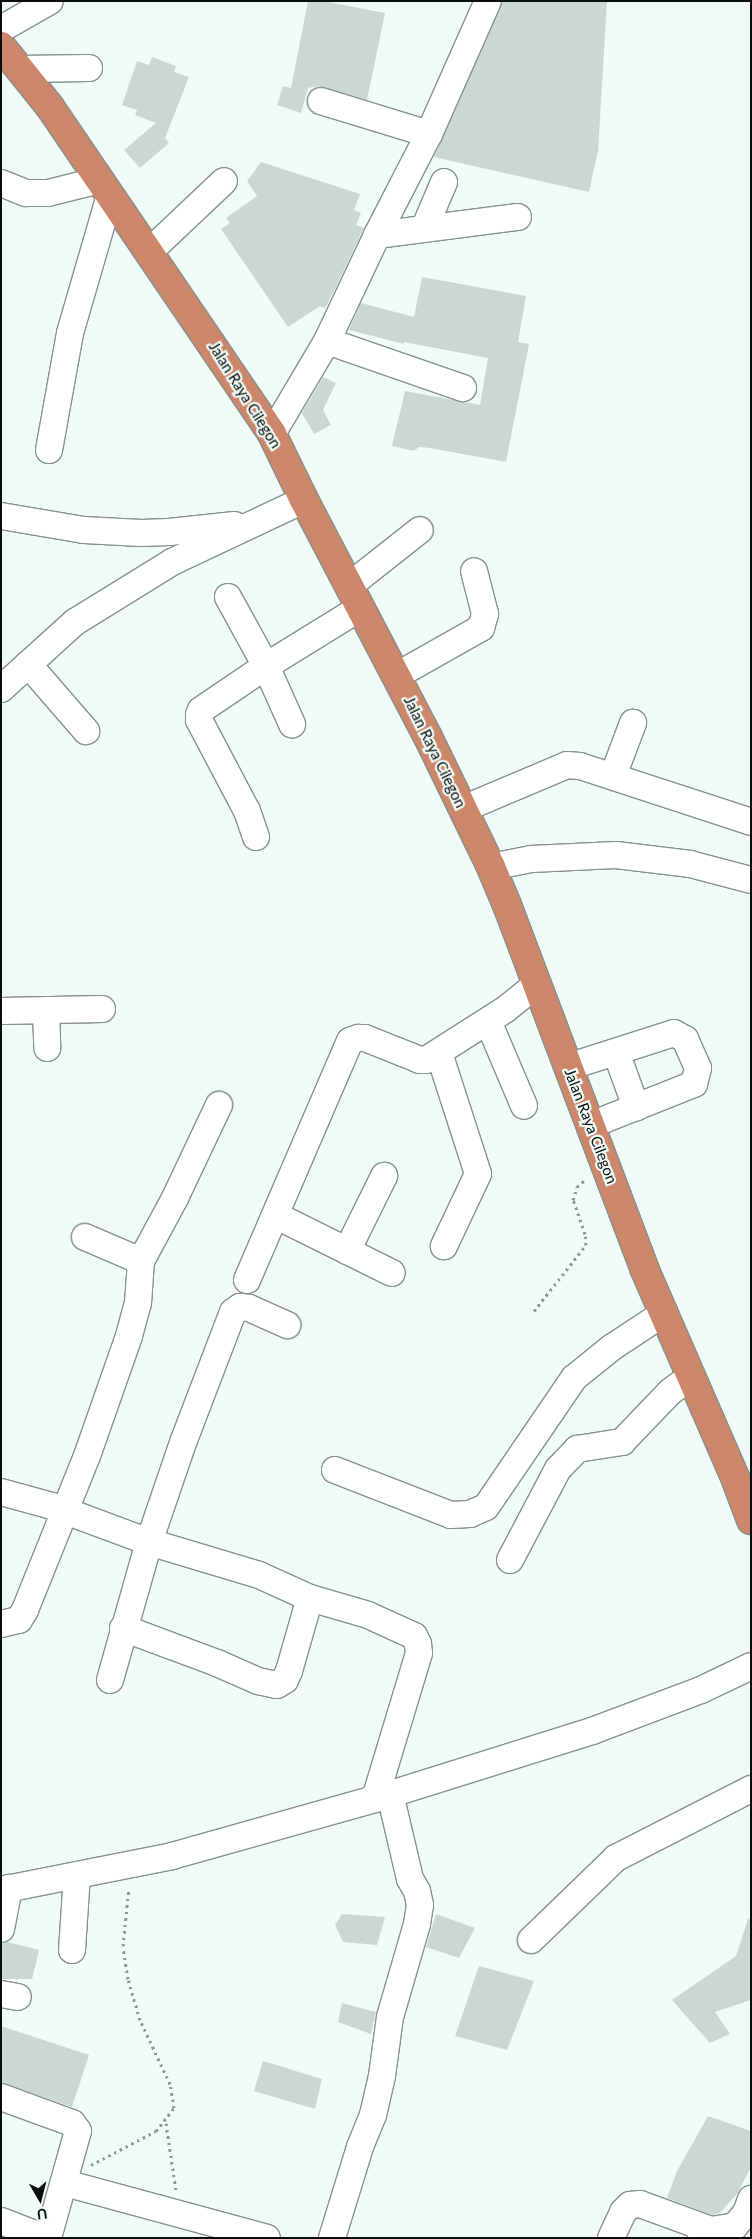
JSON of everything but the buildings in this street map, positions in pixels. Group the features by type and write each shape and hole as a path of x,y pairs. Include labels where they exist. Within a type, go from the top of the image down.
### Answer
{"highway":[{"name":"Jalan Raya Cilegon","path":"1,46 50,107 272,434 304,500 396,676 491,867 605,1160 644,1268 691,1376 743,1477 751,1520"}],"street":[{"path":"1,29 50,1"},
{"path":"272,434 327,341 377,235 429,134 488,1"},
{"path":"19,69 89,68"},
{"path":"321,101 429,134"},
{"path":"150,252 224,180"},
{"path":"424,229 444,182"},
{"path":"1,184 26,194 105,187 70,333 49,450"},
{"path":"377,235 518,217"},
{"path":"327,341 463,388"},
{"path":"1,689 75,622 172,562 304,500"},
{"path":"1,516 84,530 141,533 202,529 260,521"},
{"path":"256,837 247,812 199,720 201,710 266,666 355,597 420,530"},
{"path":"396,676 481,628 486,614 474,571"},
{"path":"228,597 266,666 292,724"},
{"path":"28,664 86,731"},
{"path":"613,776 632,723"},
{"path":"463,809 567,765 580,766 613,776 751,822"},
{"path":"491,867 531,859 616,855 690,864 751,880"},
{"path":"248,1280 277,1216 350,1041 365,1038 420,1060 426,1060 488,1021 537,984"},
{"path":"1,1011 102,1009"},
{"path":"46,1010 48,1048"},
{"path":"488,1021 524,1106"},
{"path":"568,1067 674,1033 685,1039 698,1068 694,1084 591,1125"},
{"path":"616,1052 636,1107"},
{"path":"439,1053 478,1174 444,1246"},
{"path":"1,1624 18,1620 25,1610 65,1512 112,1387 137,1311 141,1260 175,1198 220,1105"},
{"path":"347,1251 384,1176"},
{"path":"277,1216 392,1273"},
{"path":"85,1237 141,1260"},
{"path":"110,1680 123,1628 149,1542 187,1431 233,1312 240,1307 249,1308 287,1325"},
{"path":"335,1470 451,1515 470,1514 486,1507 574,1378 611,1348 664,1313"},
{"path":"510,1560 558,1469 577,1449 622,1442 670,1392 691,1376"},
{"path":"1,1492 65,1512 149,1542 259,1575 310,1598 368,1616 414,1636 418,1644 419,1653 382,1797 410,1879 417,1891 420,1905 417,1924 390,2017 382,2076 373,2115 360,2146 332,2238"},
{"path":"123,1628 217,1663 258,1681 278,1685 285,1680 289,1671 310,1598"},
{"path":"1,1929 5,1890 172,1856 382,1797 592,1731 701,1690 751,1666"},
{"path":"530,1940 616,1858 751,1789"},
{"path":"72,1950 77,1875"},
{"path":"1,2097 76,2125 78,2136 47,2238 1,2221"},
{"path":"66,2180 267,2238"},
{"path":"611,2238 623,2212 630,2205 640,2204 706,2234 735,2226 746,2214 751,2199"}],"path":[{"path":"534,1311 586,1245 585,1234 573,1200 577,1188 605,1160"},
{"path":"66,2180 156,2131 166,2122 174,2108 170,2084 140,2020 128,1979 123,1946 130,1885 142,1862"},
{"path":"166,2122 179,2214"}]}
